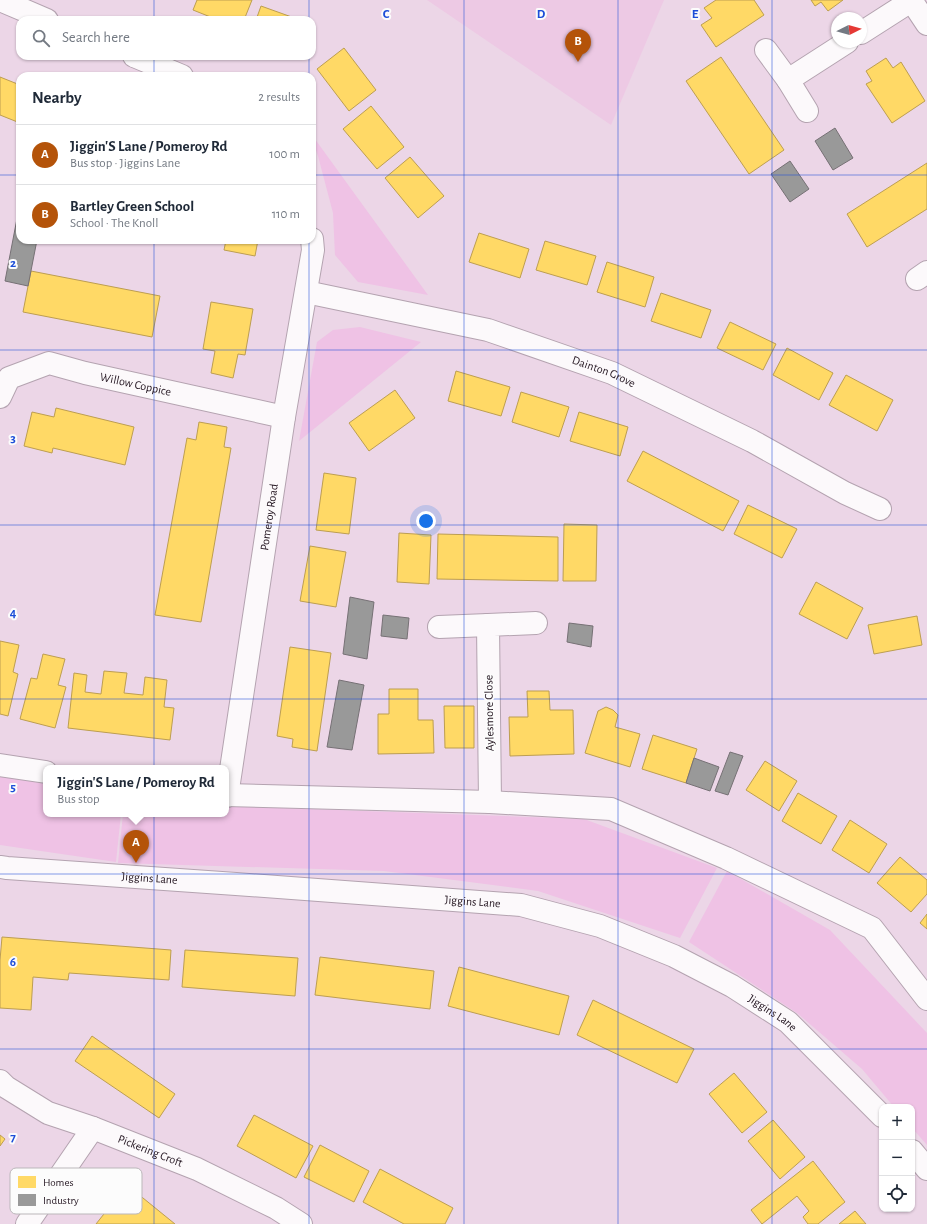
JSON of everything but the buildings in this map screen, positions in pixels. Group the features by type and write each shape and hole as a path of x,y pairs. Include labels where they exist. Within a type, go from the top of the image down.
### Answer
{"street":[{"path":"0,0 38,16"},
{"path":"867,29 911,0 927,24"},
{"path":"788,80 838,48"},
{"path":"766,50 788,80 807,111"},
{"path":"144,60 172,72"},
{"name":"Pomeroy Road","path":"229,775 284,417 313,250 312,244"},
{"name":"Dainton Grove","path":"306,292 488,330 612,373 752,441 845,493 880,509"},
{"name":"Willow Coppice","path":"0,397 9,378 49,363 85,373 284,417"},
{"path":"439,627 536,623"},
{"name":"Aylesmore Close","path":"488,625 490,802"},
{"path":"0,766 43,772"},
{"path":"229,795 490,802 611,808 726,858 872,928 927,999"},
{"name":"Jiggins Lane","path":"0,867 521,905 600,926 674,956 732,986 788,1022 879,1113"},
{"name":"Pickering Croft","path":"0,1081 6,1087 48,1113 93,1128 198,1170 276,1208 301,1224"},
{"path":"66,1168 93,1128"},
{"path":"915,1155 927,1169"},
{"path":"27,1224 34,1214"}],"shaded area":[{"path":"427,0 664,0 611,125"},
{"path":"316,141 428,295 358,282 335,255 333,213 316,150"},
{"path":"360,327 421,342 299,441 317,342 333,330"},
{"path":"0,776 43,783 43,817 121,817 116,862 0,845"},
{"path":"229,806 584,819 717,868 680,938 538,891 384,871 118,863 123,817 229,817"},
{"path":"727,871 830,930 927,1033 927,1145 915,1131 915,1104 891,1104 862,1069 797,1013 689,942"}],"place":[{"name":"Bartley Green School","path":"578,62"},
{"name":"Jiggin'S Lane / Pomeroy Rd","path":"136,863"}]}
